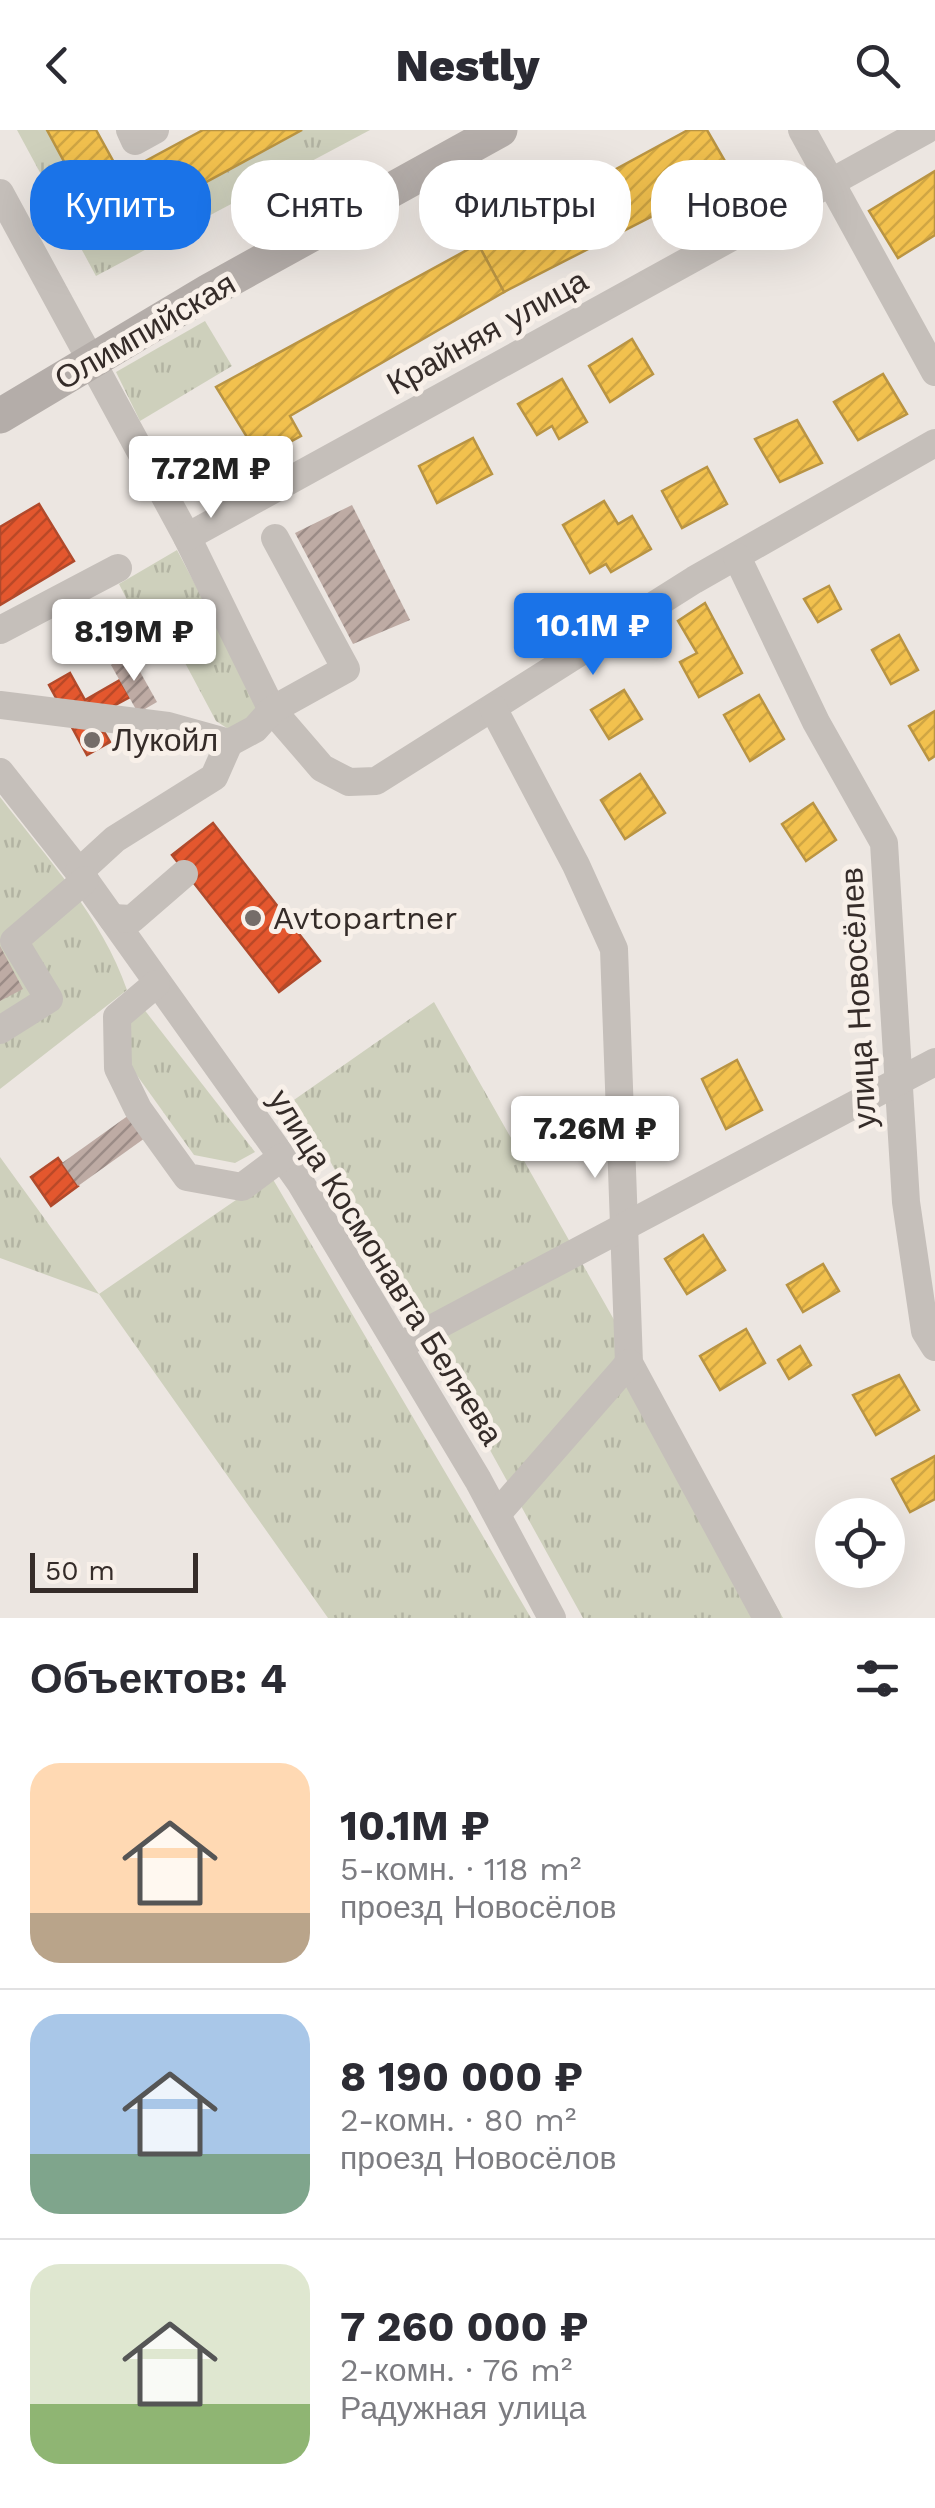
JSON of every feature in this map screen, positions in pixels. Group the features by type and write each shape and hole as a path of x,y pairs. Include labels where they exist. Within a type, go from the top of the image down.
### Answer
{"main road":[{"name":"Олимпийская","path":"0,416 500,130"}],"street":[{"path":"130,130 135,141 155,130"},
{"path":"802,130 935,372"},
{"name":"Крайняя улица","path":"186,537 926,130"},
{"path":"0,192 186,537 272,710 322,768 349,782 376,781 737,557 935,444"},
{"path":"0,1030 49,999 14,941 116,838 214,776 229,743 255,730 272,710 346,668 275,538"},
{"name":"улица Новосёлев","path":"737,557 816,722 884,843 906,1202 925,1330 935,1347"},
{"path":"0,630 118,568"},
{"path":"0,705 168,726 229,743"},
{"path":"492,708 576,866 614,949 629,1364 767,1618"},
{"name":"улица Космонавта Беляева","path":"0,772 82,876 282,1157 398,1346 552,1618"},
{"path":"112,918 132,918 184,874"},
{"path":"156,984 117,1018 118,1068 138,1109 187,1177 242,1187 282,1157"},
{"path":"398,1346 935,1062"},
{"path":"496,1514 629,1364"}],"green space":[{"path":"17,130 47,130 63,160 33,160"},
{"path":"302,130 370,130 314,160 246,160"},
{"path":"231,168 231,204 211,215 211,179"},
{"path":"82,250 145,250 96,276"},
{"path":"205,321 232,366 140,421 116,372"},
{"path":"177,550 256,700 257,714 233,732 216,721 175,644 155,655 119,584"},
{"path":"0,797 88,913 127,990 0,1089"},
{"path":"434,1002 783,1618 583,1618 330,1161 291,1102"},
{"path":"143,1008 255,1152 235,1163 194,1155 131,1067 129,1021"},
{"path":"0,1157 99,1294 0,1258"},
{"path":"271,1176 531,1618 328,1618 99,1294"}],"building: Жильё":[{"path":"47,130 96,130 113,160 63,160"},
{"path":"203,130 302,130 247,160 231,160 231,169 211,179 211,160 147,160"},
{"path":"688,130 707,130 724,160 651,160 651,217 631,227 631,161"},
{"path":"935,171 935,235 898,258 869,211"},
{"path":"467,250 481,250 504,292 290,416 301,436 260,458 216,387"},
{"path":"481,250 586,250 504,292"},
{"path":"632,339 653,374 610,402 589,366"},
{"path":"883,374 907,414 858,440 834,402"},
{"path":"562,379 587,422 559,439 552,426 537,435 518,404"},
{"path":"797,420 822,463 780,482 755,439"},
{"path":"473,438 492,474 437,503 419,466"},
{"path":"707,467 727,504 682,528 662,491"},
{"path":"604,501 618,524 632,516 651,549 611,572 606,564 590,573 563,525"},
{"path":"829,586 841,609 818,622 804,599"},
{"path":"705,603 742,673 699,697 680,662 697,653 678,621"},
{"path":"899,635 918,670 891,684 872,650"},
{"path":"624,690 642,719 609,739 591,710"},
{"path":"759,695 784,739 750,761 724,715"},
{"path":"935,711 935,756 929,760 909,726"},
{"path":"640,774 665,813 625,839 601,800"},
{"path":"813,803 836,840 806,861 782,824"},
{"path":"737,1060 762,1110 726,1129 702,1079"},
{"path":"703,1235 725,1270 687,1294 665,1259"},
{"path":"823,1264 839,1291 803,1312 787,1285"},
{"path":"746,1329 765,1363 720,1390 700,1356"},
{"path":"800,1346 811,1365 789,1379 778,1360"},
{"path":"899,1375 919,1410 876,1435 853,1395"},
{"path":"935,1456 935,1499 910,1512 892,1479"}],"building: Торговля":[{"path":"39,504 74,561 0,605 0,527"},
{"path":"70,673 85,700 120,680 130,697 95,716 110,742 87,755 49,685"},
{"name":"Avtopartner","path":"213,823 320,961 279,992 172,855"},
{"path":"58,1158 78,1186 51,1206 31,1177"}],"building: Прочее":[{"path":"352,505 410,620 353,644 295,533"},
{"path":"130,654 157,702 138,713 111,665"},
{"path":"0,946 23,989 0,1001"},
{"path":"129,1115 145,1138 78,1186 62,1163"}],"place":[{"name":"Лукойл","path":"92,740"},
{"name":"Avtopartner","path":"253,918"}]}
